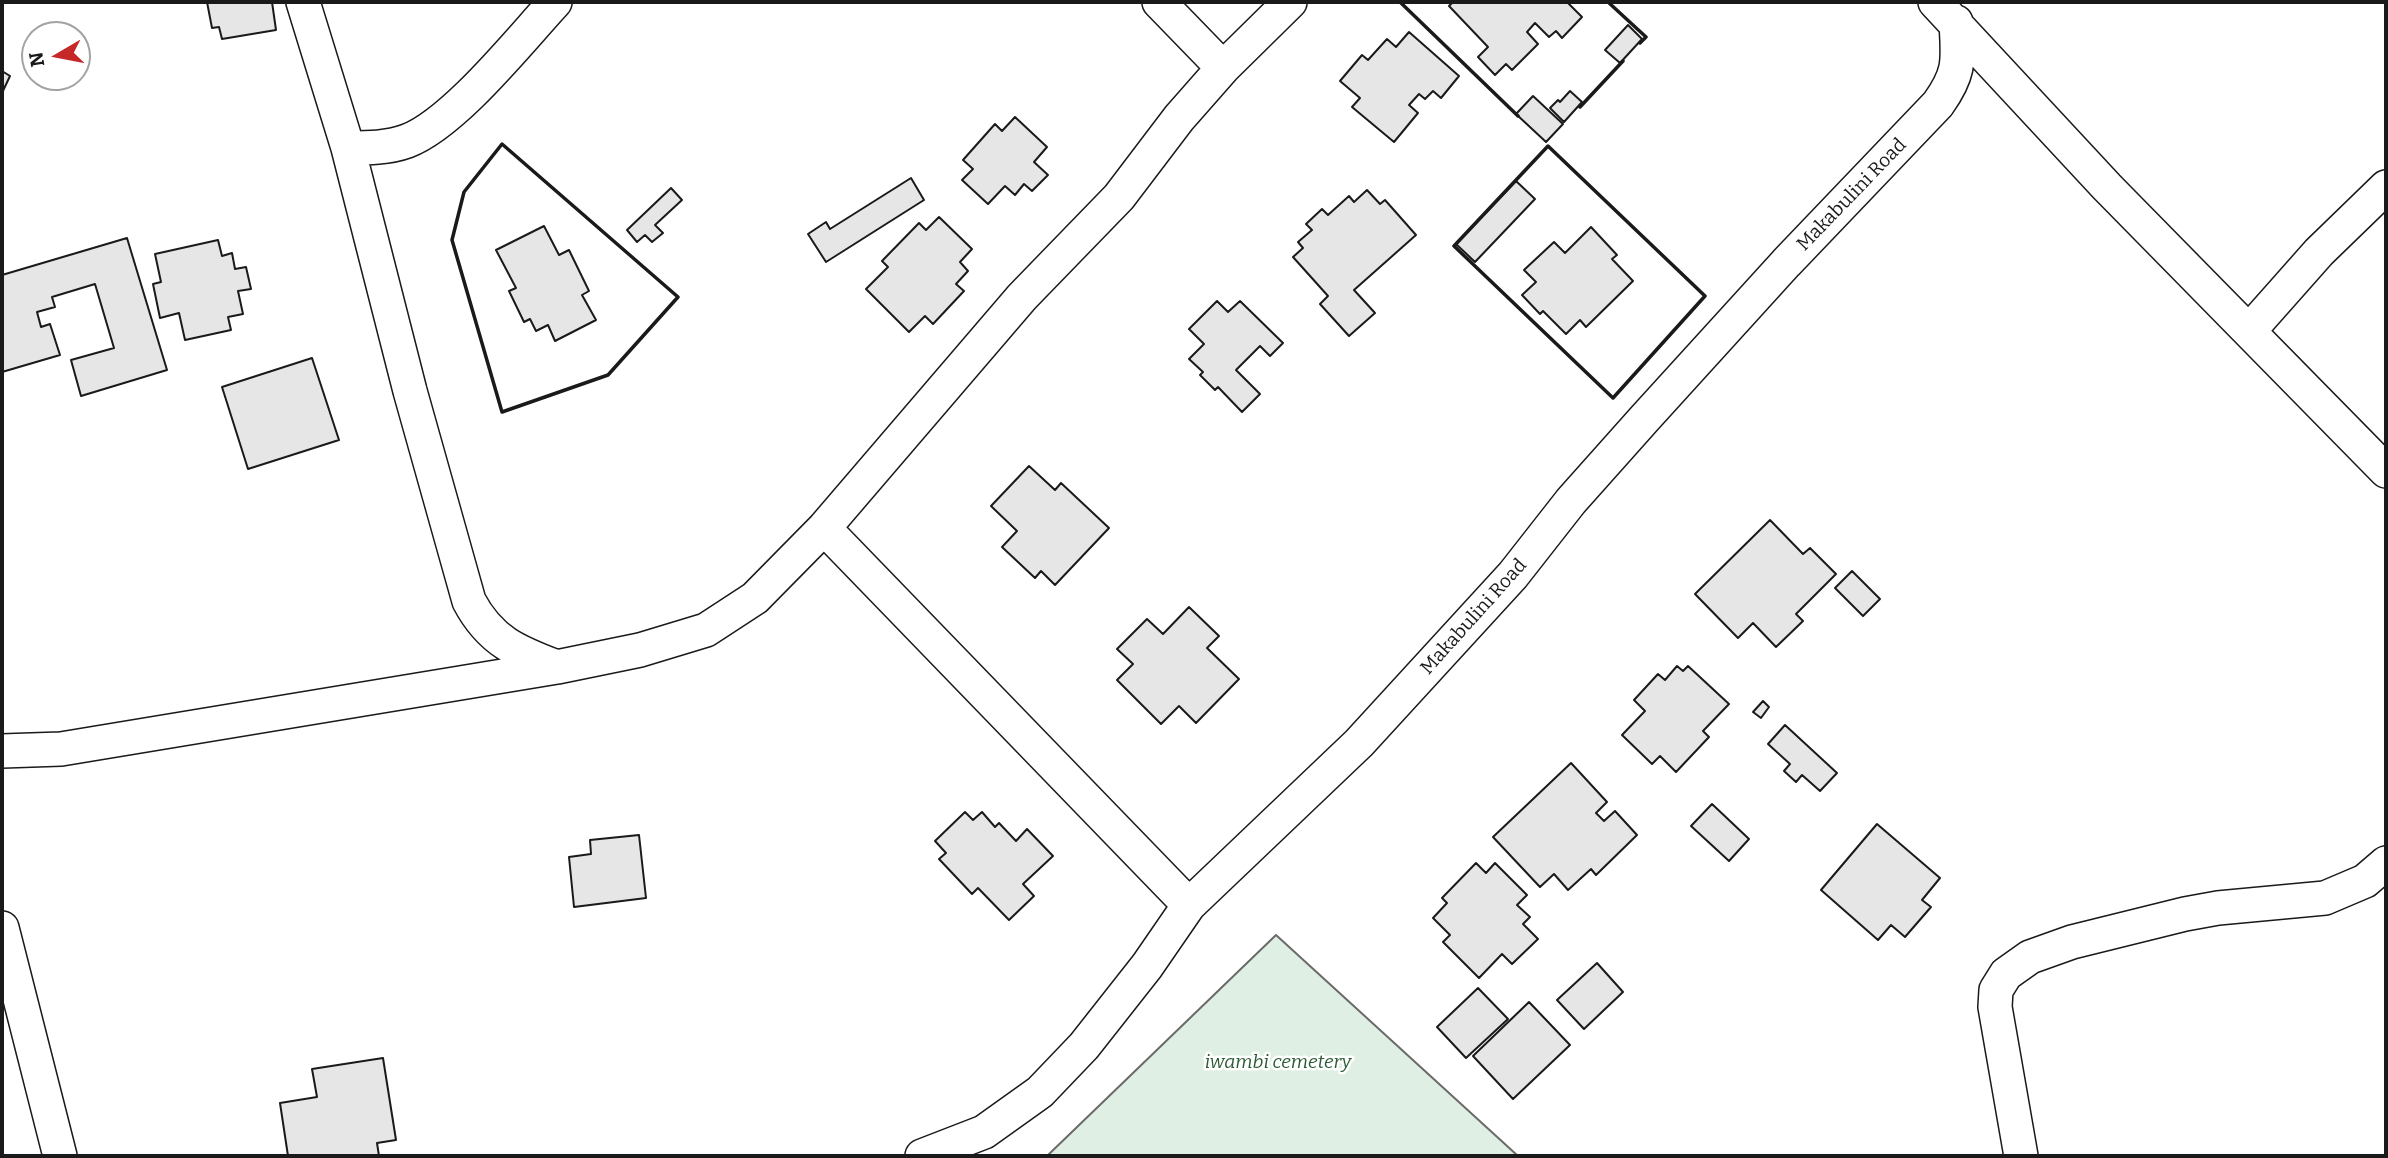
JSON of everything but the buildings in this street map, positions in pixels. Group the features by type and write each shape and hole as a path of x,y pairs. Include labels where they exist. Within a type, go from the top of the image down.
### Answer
{"street":[{"path":"303,2 348,148 417,416 469,601 479,619 504,644 557,667"},
{"path":"348,148 383,147 408,141 444,119 555,2"},
{"path":"1159,2 1223,68"},
{"path":"2,751 61,750 557,667 640,650 706,629 755,598 824,528 1022,297 1119,197 1179,118 1223,68 1290,2"},
{"path":"1945,12 2107,187 2386,471"},
{"name":"Makabulini Road","path":"922,1156 984,1132 1040,1092 1084,1046 1147,966 1189,905 1369,733 1513,575 1572,501 1645,418 1786,263 1938,104 1953,83 1958,58 1945,12"},
{"path":"2249,331 2319,252 2386,187"},
{"path":"824,528 1189,905"},
{"path":"2021,1156 1995,1007 1996,990 2006,974 2030,957 2073,942 2185,914 2218,908 2325,898 2365,881 2386,863"},
{"path":"2,928 60,1156"}],"green space":[{"name":"iwambi cemetery","path":"1276,935 1518,1156 1047,1156"}],"wall":[{"path":"1400,2 1518,116"},
{"path":"1608,2 1646,37 1640,43"},
{"path":"1580,107 1623,61"},
{"path":"502,144 678,297 608,375 502,412 452,240 464,192 502,144"},
{"path":"1548,146 1705,296 1613,398 1454,246 1548,146"}]}
